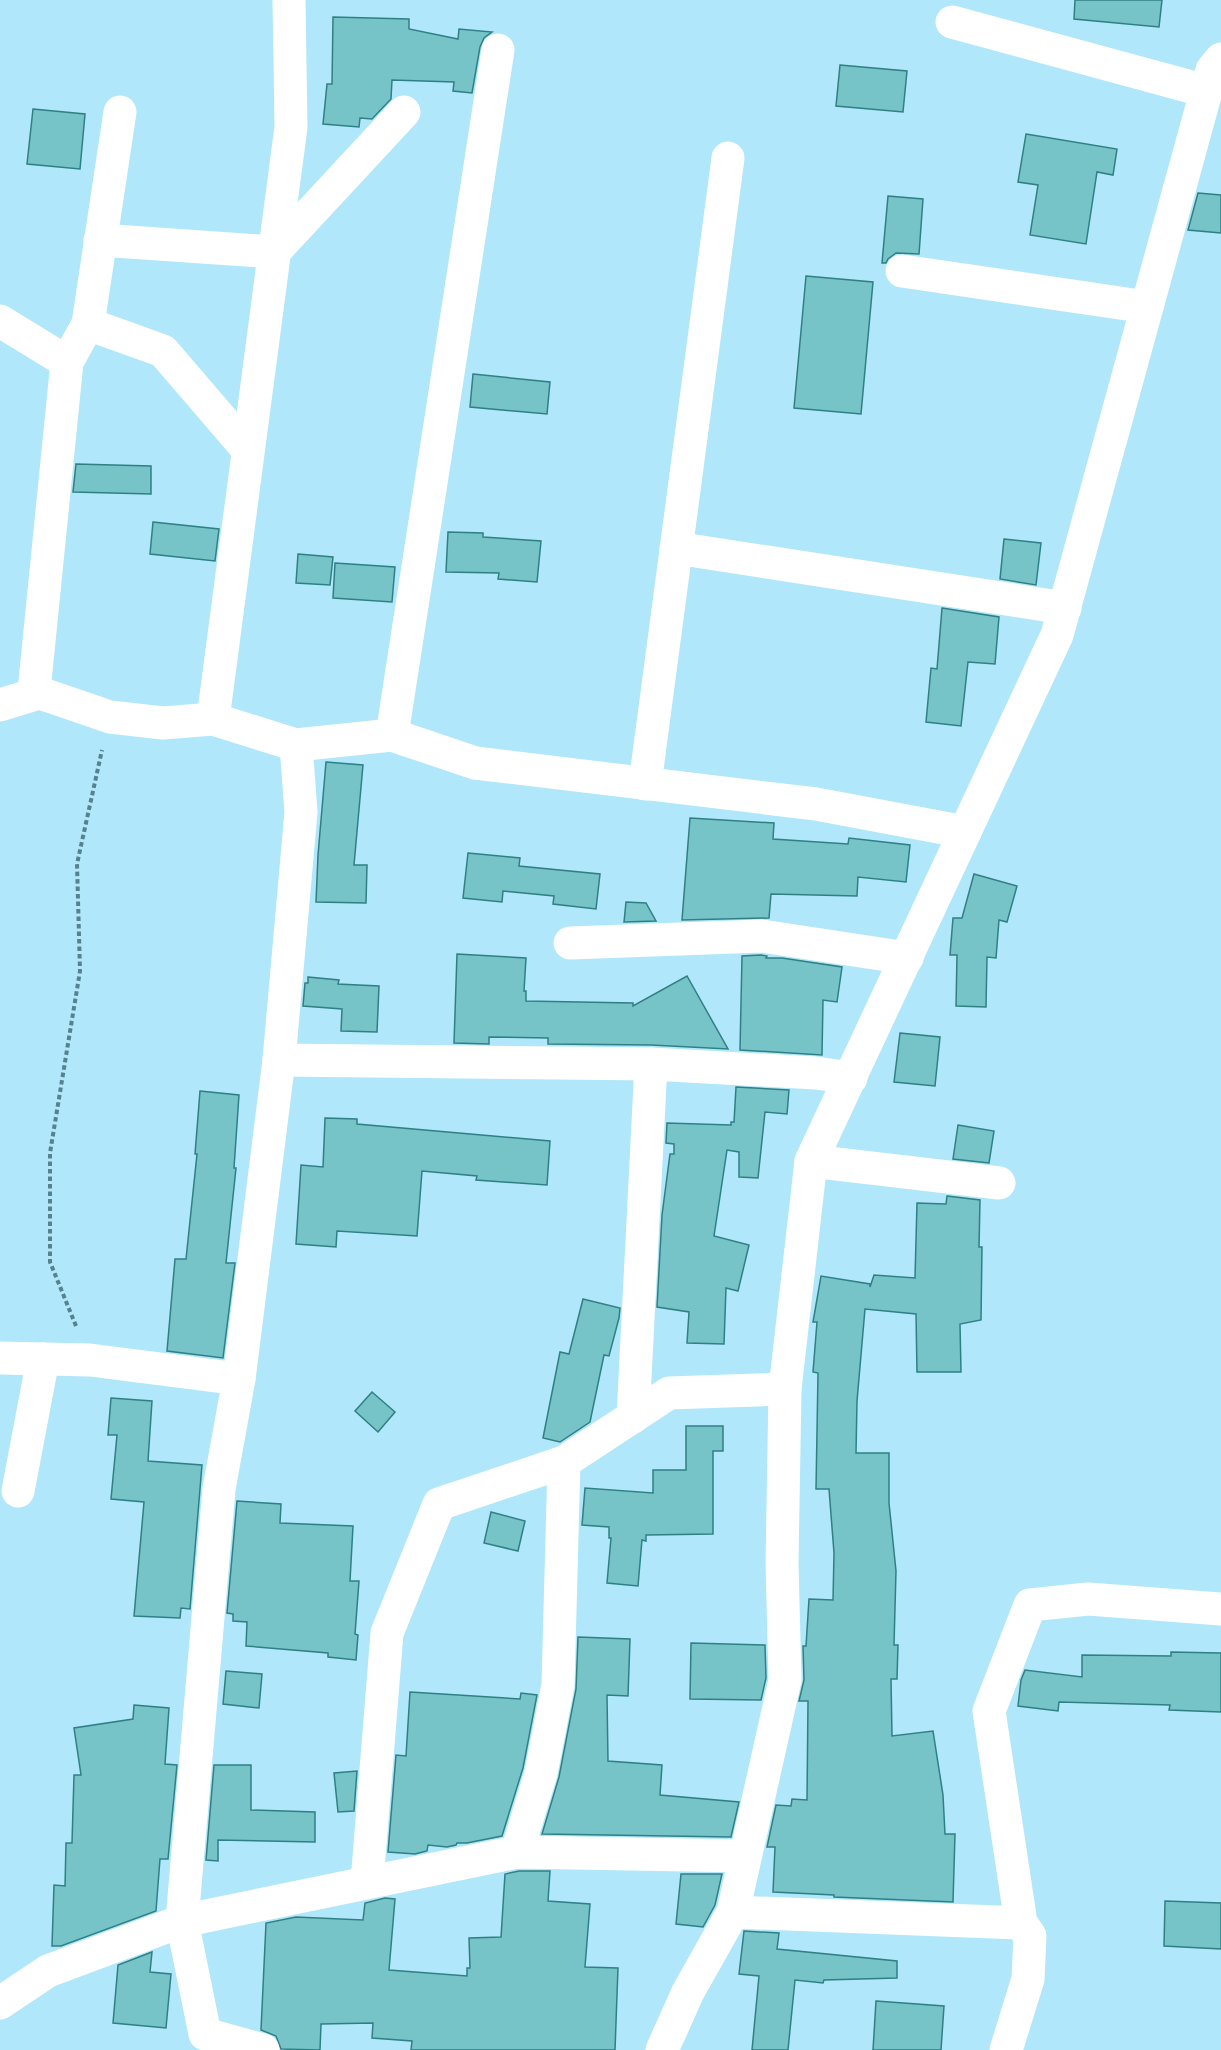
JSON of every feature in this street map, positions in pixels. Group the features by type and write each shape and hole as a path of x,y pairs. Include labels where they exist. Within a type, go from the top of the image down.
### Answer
{"street":[{"path":"213,719 291,127 289,0"},
{"path":"952,22 1206,91"},
{"path":"392,735 498,50"},
{"path":"662,2050 688,1992 733,1912 784,1680 782,1563 785,1389 811,1161 1057,635 1206,91 1212,70 1221,60"},
{"path":"120,112 88,324 67,362 34,691 110,717 163,723 213,719 296,745 392,735 475,763 816,804 965,832"},
{"path":"274,252 404,112"},
{"path":"645,784 728,158"},
{"path":"100,240 274,252"},
{"path":"902,271 1147,307"},
{"path":"0,321 67,362"},
{"path":"88,324 163,351 248,450"},
{"path":"676,548 1065,608"},
{"path":"0,705 39,693"},
{"path":"263,2050 205,2034 182,1922 219,1489 239,1379 279,1060 301,812 296,745"},
{"path":"570,944 762,936 907,958"},
{"path":"279,1060 651,1064 816,1073 851,1078"},
{"path":"633,1417 651,1064"},
{"path":"811,1161 999,1184"},
{"path":"0,1358 90,1360 239,1379"},
{"path":"18,1491 43,1359"},
{"path":"367,1882 387,1633 439,1504 564,1462 669,1393 785,1389"},
{"path":"517,1852 541,1773 558,1685 564,1462"},
{"path":"1006,2050 1028,1979 1030,1936 1021,1923 989,1711 1030,1605 1088,1599 1221,1609"},
{"path":"0,2003 48,1971 182,1922 517,1852 745,1856"},
{"path":"733,1912 1021,1923"}],"path":[{"path":"90,1360 50,1262 50,1153 80,971 77,864 110,717"}],"building":[{"path":"1075,0 1162,0 1159,27 1074,19"},
{"path":"333,17 409,19 409,29 458,39 459,29 492,32 484,38 480,47 472,93 453,91 454,82 392,80 391,99 372,119 360,118 359,127 323,124 327,84 332,84"},
{"path":"840,65 907,71 903,112 836,106"},
{"path":"33,109 85,114 80,169 27,164"},
{"path":"1026,134 1117,149 1113,175 1097,172 1086,244 1030,235 1038,185 1018,182"},
{"path":"1198,193 1221,195 1221,233 1188,230"},
{"path":"888,196 923,199 919,254 896,253 886,263 882,263"},
{"path":"806,276 873,282 861,414 794,408"},
{"path":"473,374 550,382 547,414 470,407"},
{"path":"76,464 151,466 151,494 73,492"},
{"path":"153,522 219,529 215,561 150,554"},
{"path":"448,532 483,533 483,537 541,541 537,582 498,579 499,573 446,572"},
{"path":"1004,539 1041,543 1036,585 1000,579"},
{"path":"298,554 333,557 330,585 296,583"},
{"path":"335,563 395,567 392,602 333,598"},
{"path":"942,608 999,617 995,664 968,662 961,726 926,722 931,668 937,669"},
{"path":"326,762 363,765 354,865 367,865 366,903 316,902"},
{"path":"690,818 774,823 773,839 848,844 849,838 910,845 906,882 858,877 857,896 771,894 769,918 682,920"},
{"path":"468,853 520,858 519,866 600,874 596,909 553,904 554,896 503,891 502,902 463,898"},
{"path":"974,874 1017,886 1007,922 999,920 996,958 987,957 986,1007 956,1006 957,955 950,955 953,918 962,918"},
{"path":"626,902 646,903 656,921 624,922"},
{"path":"457,954 526,958 524,991 526,991 526,1001 633,1003 633,1006 687,976 728,1049 651,1045 548,1044 548,1038 489,1037 489,1044 454,1043"},
{"path":"742,956 767,956 766,958 782,958 842,967 837,1002 823,1000 822,1055 740,1050"},
{"path":"308,977 339,980 338,984 379,986 377,1032 341,1031 342,1009 303,1006 305,983 308,983"},
{"path":"900,1033 940,1037 935,1086 894,1082"},
{"path":"736,1087 789,1090 787,1114 765,1112 758,1178 739,1177 739,1152 727,1150 714,1236 749,1245 738,1291 726,1288 724,1344 687,1343 689,1312 657,1307 662,1215 670,1154 674,1154 674,1144 666,1143 667,1123 731,1125 731,1122 734,1122"},
{"path":"200,1091 239,1095 234,1168 236,1168 226,1263 235,1263 223,1358 167,1351 175,1259 186,1259 197,1154 195,1154"},
{"path":"325,1118 357,1119 357,1124 550,1141 547,1185 476,1180 477,1176 422,1171 417,1236 337,1231 336,1247 296,1244 301,1165 323,1167"},
{"path":"958,1125 994,1131 989,1163 953,1159"},
{"path":"947,1196 980,1200 981,1320 960,1324 961,1372 917,1372 916,1314 865,1309 857,1401 856,1453 889,1453 889,1503 896,1571 894,1645 898,1645 897,1679 891,1679 892,1736 933,1731 943,1795 945,1834 955,1834 953,1902 773,1892 775,1847 767,1847 776,1805 791,1806 792,1799 807,1800 808,1701 799,1701 804,1680 803,1646 806,1646 809,1599 833,1600 834,1553 829,1489 816,1489 818,1373 813,1372 817,1322 813,1322 821,1276 870,1284 870,1287 874,1275 915,1278 917,1203 946,1204"},
{"path":"583,1299 620,1308 619,1318 609,1356 604,1355 590,1422 560,1442 543,1438 560,1352 569,1354"},
{"path":"372,1392 395,1412 378,1432 355,1411"},
{"path":"111,1398 152,1401 148,1461 202,1465 190,1609 181,1608 180,1618 134,1616 144,1502 111,1499 117,1435 108,1435"},
{"path":"686,1426 723,1426 723,1451 713,1451 713,1534 646,1535 646,1541 642,1540 638,1586 607,1583 611,1538 609,1538 609,1527 582,1525 585,1488 653,1493 653,1470 686,1470"},
{"path":"237,1501 281,1504 280,1523 353,1526 350,1581 359,1581 355,1634 358,1635 356,1660 328,1657 328,1653 246,1646 247,1622 233,1621 233,1614 227,1613"},
{"path":"491,1512 525,1521 518,1551 484,1543"},
{"path":"578,1637 630,1639 628,1696 607,1695 608,1761 662,1765 660,1795 739,1802 731,1837 542,1834 559,1777 576,1689"},
{"path":"691,1643 765,1645 766,1678 761,1700 690,1699"},
{"path":"1171,1652 1221,1653 1221,1712 1169,1710 1170,1705 1059,1702 1058,1711 1018,1706 1021,1680 1025,1670 1082,1677 1082,1655 1171,1656"},
{"path":"226,1671 262,1674 259,1708 223,1704"},
{"path":"410,1692 520,1699 521,1693 537,1695 523,1768 502,1836 457,1843 447,1847 428,1845 427,1851 415,1854 388,1852 396,1755 406,1756"},
{"path":"134,1705 169,1708 165,1764 177,1765 168,1859 160,1859 156,1911 61,1946 52,1946 54,1885 65,1886 66,1843 72,1843 74,1775 81,1775 74,1728 133,1719"},
{"path":"214,1765 251,1765 251,1810 315,1812 315,1842 218,1840 218,1861 206,1860"},
{"path":"357,1771 354,1811 338,1812 334,1773"},
{"path":"519,1871 550,1871 548,1901 590,1904 585,1967 618,1968 615,2050 411,2050 412,2041 372,2038 373,2023 321,2024 320,2050 281,2049 276,2036 261,2030 266,1923 296,1917 363,1920 365,1903 385,1898 395,1899 389,1970 467,1976 467,1968 470,1968 469,1938 501,1937 505,1874"},
{"path":"681,1874 722,1874 715,1905 703,1927 676,1924"},
{"path":"1165,1901 1221,1903 1221,1949 1164,1946"},
{"path":"744,1931 779,1933 777,1949 897,1961 897,1978 824,1980 823,1983 795,1980 788,2050 752,2050 759,1976 739,1974"},
{"path":"152,1952 150,1972 171,1974 166,2028 113,2023 118,1965"},
{"path":"876,2001 944,2006 941,2050 873,2050"}]}
